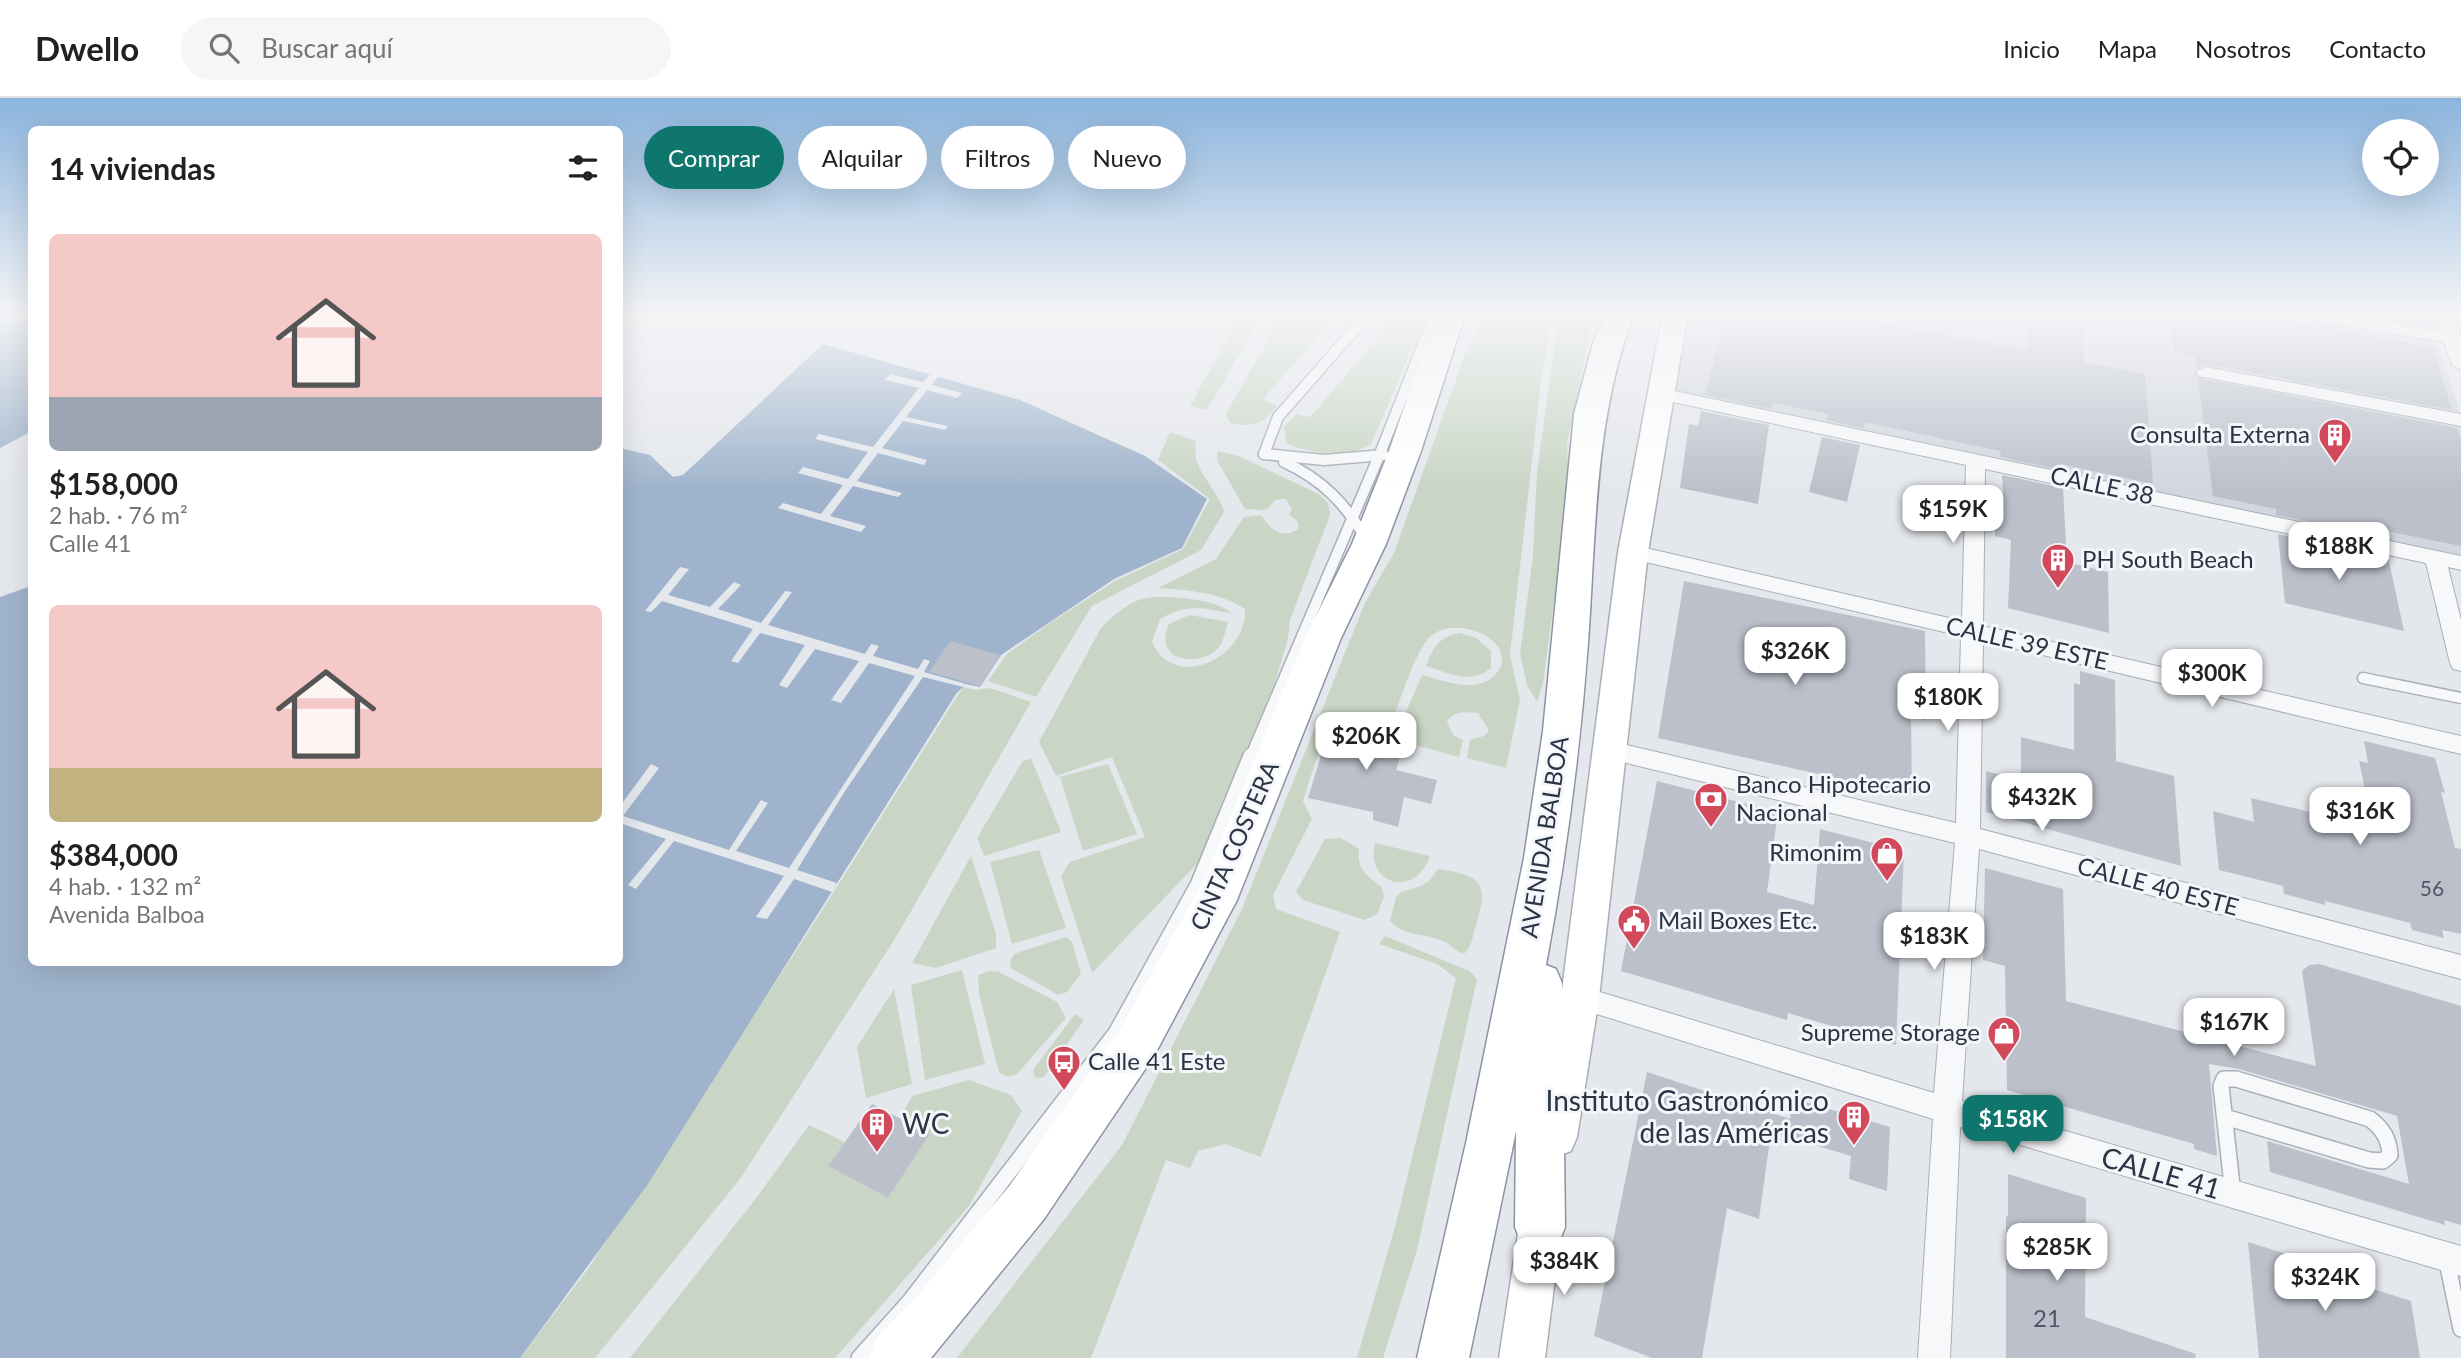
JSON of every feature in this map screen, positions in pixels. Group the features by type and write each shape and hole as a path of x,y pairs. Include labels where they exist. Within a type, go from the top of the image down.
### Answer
{"highway":[{"name":"CINTA COSTERA","path":"895,1358 934,1316 1027,1202 1138,1041 1222,887 1322,638 1392,453 1434,371"},
{"name":"AVENIDA BALBOA","path":"1443,1358 1490,1143 1545,858 1562,731 1590,414 1599,371"},
{"path":"1540,1227 1538,1073 1545,858"}],"main road":[{"name":"AVENIDA BALBOA","path":"1522,1358 1540,1227 1580,998 1633,552 1665,371"}],"street":[{"path":"2205,372 2461,420"},
{"name":"CALLE 38","path":"1660,394 2461,563"},
{"path":"1934,1358 1947,1110 1968,836 1976,459"},
{"name":"CALLE 39 ESTE","path":"1633,552 2461,744"},
{"path":"2435,558 2461,663"},
{"name":"CALLE 40 ESTE","path":"1610,750 1968,836 2461,967"},
{"name":"CALLE 41","path":"1580,998 1947,1110 2454,1259"}],"lane":[{"path":"1264,454 1278,417 1318,371"},
{"path":"1264,454 1299,460 1336,461 1392,453 1418,371"},
{"path":"859,1358 910,1301 1116,1033 1207,867 1303,629 1361,529 1319,481 1264,454"},
{"path":"2363,678 2461,698"},
{"path":"2225,1117 2369,1160 2383,1161 2390,1154 2389,1140 2383,1129 2370,1119 2236,1079 2224,1079 2221,1086 2233,1194"},
{"path":"2454,1259 2461,1329"}],"shaded area":[{"path":"1667,371 2447,371 2461,417 2461,555 1660,394"}],"green space":[{"path":"1209,371 1230,371 1207,410 1190,406"},
{"path":"1250,371 1288,371 1263,399 1277,406 1262,421 1251,425 1230,423 1226,414"},
{"path":"1350,371 1403,371 1371,444 1361,449 1330,454 1287,444 1284,428 1296,414 1308,417"},
{"path":"1459,371 1542,371 1510,655 1520,700 1506,768 1467,758 1470,740 1484,736 1489,730 1478,713 1457,713 1447,721 1453,735 1463,740 1459,757 1404,742 1399,728 1422,675 1470,685 1483,683 1494,676 1502,663 1501,652 1494,641 1467,629 1438,631 1427,640 1412,669 1390,725 1330,716 1303,801 1312,819 1273,895 1276,909 1340,932 1261,1157 1225,1144 1198,1151 1190,1168 1166,1160 1091,1358 957,1358 1122,1145 1242,909 1365,603 1394,553"},
{"path":"1551,371 1582,371 1567,443 1569,491 1543,683 1537,702 1527,685 1520,654 1533,556 1537,472"},
{"path":"1170,432 1196,441 1195,451 1200,469 1224,512 1201,550 1092,606 1036,697 988,681 1007,654 1050,623 1115,581 1183,549 1210,499 1158,460"},
{"path":"1218,451 1239,456 1320,495 1328,503 1330,515 1290,620 1288,639 1273,688 1197,864 1092,973 1061,876 1070,862 1145,837 1112,757 1056,776 1039,742 1101,628 1134,602 1155,597 1192,599 1216,605 1232,614 1195,608 1178,611 1160,619 1152,642 1163,657 1177,665 1193,667 1209,663 1223,654 1235,641 1243,626 1245,609 1214,595 1158,588 1216,559 1244,517 1261,515 1272,528 1286,534 1298,529 1298,522 1289,514 1292,509 1286,499 1278,499 1264,510 1245,509 1217,460"},
{"path":"1190,615 1228,622 1221,644 1214,652 1204,657 1183,658 1167,648 1165,637 1169,624"},
{"path":"1460,633 1476,638 1491,651 1491,668 1467,677 1426,666 1438,644 1447,637"},
{"path":"963,687 975,690 990,688 1031,702 898,934 740,1179 595,1358 520,1358 588,1269 811,928"},
{"path":"1031,758 1061,832 984,856 977,838 1022,762"},
{"path":"1108,764 1137,834 1083,851 1060,777"},
{"path":"1341,838 1359,849 1361,866 1366,875 1381,886 1384,896 1377,914 1365,920 1303,900 1296,892 1325,839"},
{"path":"1375,843 1430,856 1414,878 1404,882 1394,881 1384,877 1377,869 1374,858"},
{"path":"1039,850 1066,928 1012,944 990,862"},
{"path":"971,856 996,934 996,948 936,968 912,963"},
{"path":"1438,869 1464,874 1478,883 1481,890 1480,910 1471,944 1464,954 1438,939 1402,930 1390,921 1396,897 1401,892 1421,886 1430,880"},
{"path":"1385,936 1469,971 1477,979 1417,1250 1383,1358 1357,1358 1395,1227 1456,978 1437,964 1379,944"},
{"path":"1066,937 1072,942 1081,974 1067,992 1058,995 1011,968 1010,961 1014,954"},
{"path":"962,970 985,1064 925,1080 911,985"},
{"path":"989,971 999,972 1057,1002 1066,1018 1017,1074 1007,1077 1000,1073 997,1065 979,993 978,975"},
{"path":"894,989 912,1084 866,1098 857,1047"},
{"path":"1075,1014 1084,1020 1044,1077 1035,1078 1033,1070"},
{"path":"969,1080 1011,1095 1022,1111 969,1206 835,1358 630,1358 757,1197 809,1125 845,1142 828,1166 888,1198 930,1134 900,1118 912,1096"}],"water":[{"path":"0,371 28,371 28,433 0,448"},
{"path":"794,371 917,371 1020,400 1145,456 1207,499 1182,548 1114,579 1001,655 980,687 966,684 956,694 648,1184 520,1358 0,1358 0,597 28,587 28,966 623,966 623,449 650,455 673,477 683,475"}],"pier":[{"path":"890,374 923,382 930,374 938,376 932,385 962,393 957,398 927,390 906,417 948,426 945,430 903,421 882,448 927,460 924,465 878,453 857,481 902,493 898,497 853,486 830,516 866,526 861,532 778,508 783,503 821,514 843,485 798,473 803,467 848,479 868,452 815,439 819,434 873,447 919,388 885,380"},
{"path":"680,567 689,569 668,595 710,607 734,582 741,585 718,609 761,623 785,591 792,592 768,625 865,654 871,644 879,646 873,656 918,669 924,659 930,661 924,672 966,684 963,687 923,677 845,791 797,870 837,883 832,892 794,879 767,919 756,917 784,876 674,841 636,889 628,885 666,839 623,824 623,816 729,850 761,800 768,803 736,851 789,868 915,676 869,663 841,703 831,700 859,661 815,649 787,688 779,685 805,645 760,633 738,663 731,661 753,629 662,601 651,612 645,611"},
{"path":"651,764 659,768 623,816 623,802"}],"building":[{"path":"1711,371 2129,371 2145,374 2153,484 2061,464 2061,470 2001,457 2000,451 1865,422 1863,428 1826,420 1828,414 1773,403 1772,409 1705,395"},
{"path":"2242,371 2440,371 2452,410"},
{"name":"Consulta Externa","path":"2198,378 2457,428 2461,440 2461,546 2381,530 2383,537 2276,515 2276,509 2213,496"},
{"path":"1701,411 1769,425 1758,504 1680,488 1689,424 1698,426"},
{"path":"1822,437 1860,445 1847,502 1809,492"},
{"path":"2002,475 2063,488 2067,562 2108,572 2109,633 2008,608 2011,540 1995,536 1995,492 2003,494"},
{"path":"2278,534 2388,557 2404,631 2285,603"},
{"path":"1684,581 1925,631 1926,720 1911,717 1912,795 1658,738"},
{"path":"950,641 1000,655 980,686 929,672"},
{"path":"2080,671 2115,680 2116,761 2174,776 2181,866 1986,812 1986,771 2021,780 2021,737 2074,750 2074,683 2080,685"},
{"path":"1332,719 1395,727 1390,750 1401,753 1396,770 1437,780 1431,804 1404,797 1398,827 1373,820 1373,812 1308,798"},
{"path":"2364,741 2435,758 2445,793 2441,792 2455,848 2461,849 2461,934 2442,930 2444,938 2412,930 2410,923 2325,901 2325,905 2284,894 2283,886 2219,870 2213,811 2254,822 2251,798 2373,827 2359,761 2368,763"},
{"path":"1657,781 1778,812 1767,892 1814,905 1820,829 1904,851 1896,1045 1788,1013 1787,1020 1621,971"},
{"path":"1985,868 2063,889 2066,1001 2316,1066 2302,971 2309,965 2319,964 2461,1006 2461,1225 2444,1220 2445,1225 2270,1172 2267,1141 2409,1184 2397,1116 2239,1069 2209,1064 2217,1156 2194,1149 2194,1144 2007,1090 2005,966 1983,960"},
{"path":"1647,1072 1790,1119 1792,1098 1890,1127 1887,1191 1849,1179 1851,1156 1771,1132 1759,1219 1727,1208 1702,1358 1652,1358 1594,1336"},
{"name":"WC","path":"872,1104 930,1134 888,1198 828,1166"},
{"path":"2008,1174 2086,1198 2085,1317 2196,1354 2195,1358 2006,1358"},
{"path":"2248,1242 2328,1267 2329,1275 2411,1301 2420,1358 2259,1358"}],"place":[{"name":"Consulta Externa","path":"2335,465"},
{"name":"PH South Beach","path":"2058,590"},
{"name":"Banco Hipotecario Nacional","path":"1711,829"},
{"name":"Rimonim","path":"1887,883"},
{"name":"Mail Boxes Etc.","path":"1634,951"},
{"name":"Supreme Storage","path":"2004,1063"},
{"name":"Calle 41 Este","path":"1064,1092"},
{"name":"Instituto Gastronómico de las Américas","path":"1854,1147"},
{"name":"WC","path":"877,1154"}]}
